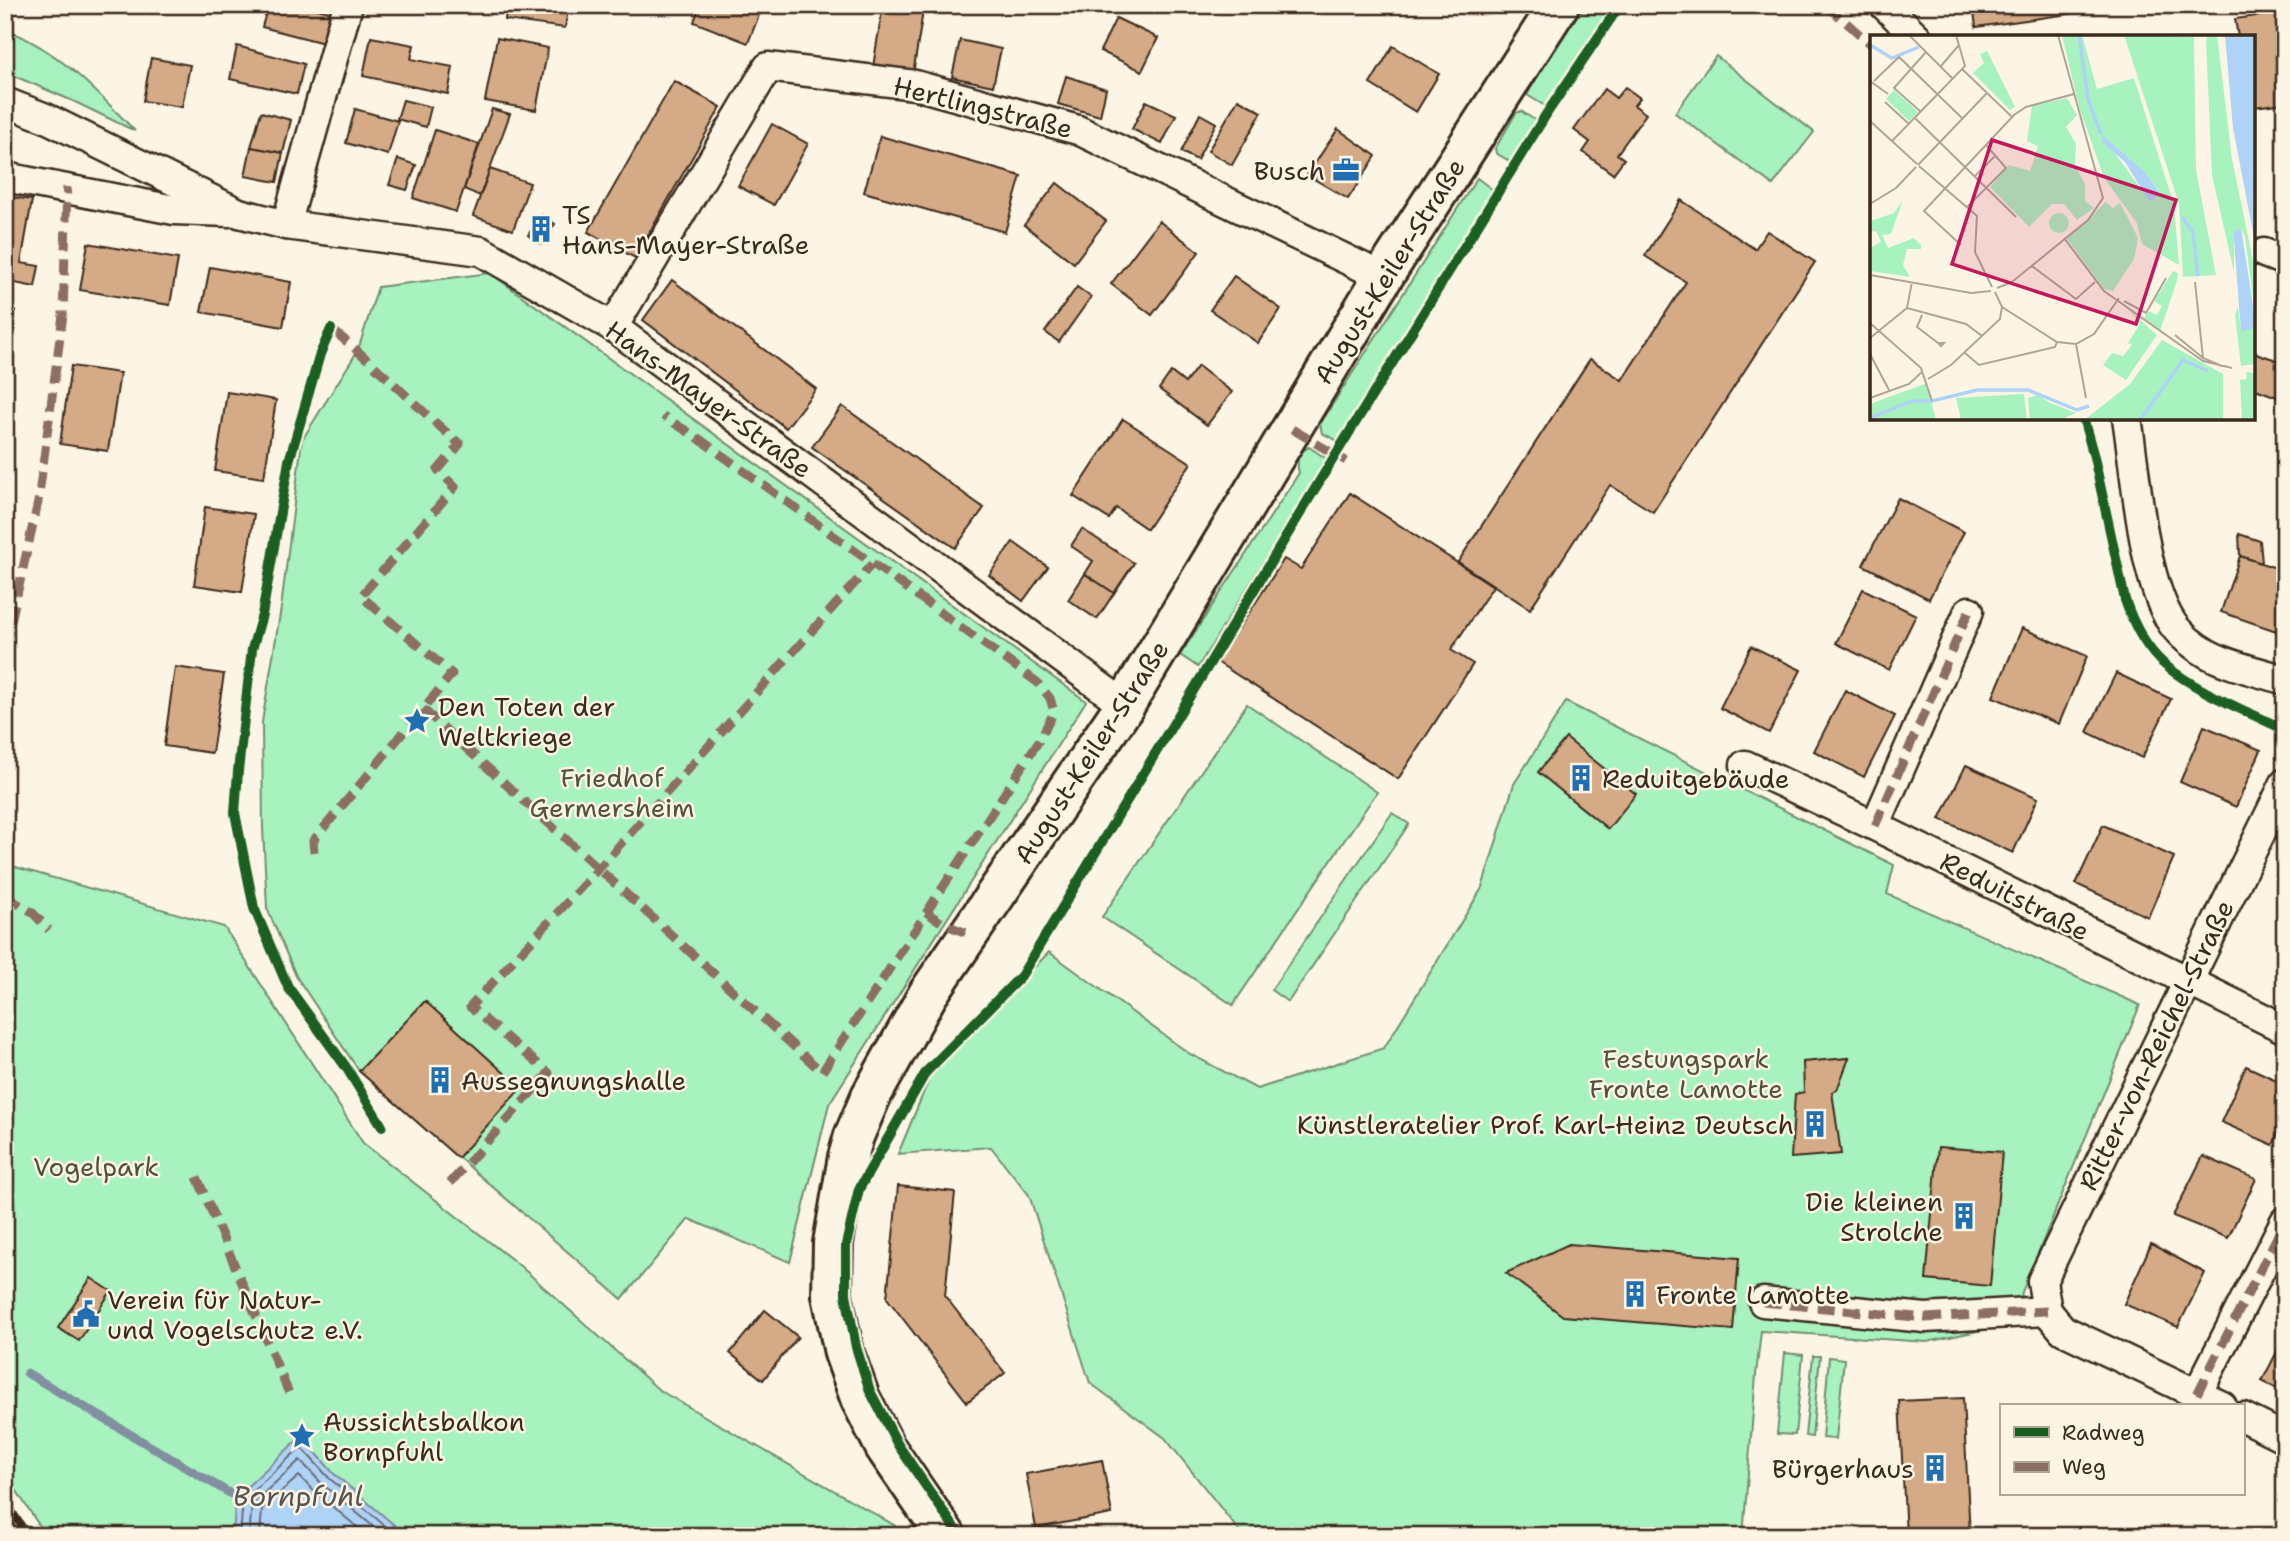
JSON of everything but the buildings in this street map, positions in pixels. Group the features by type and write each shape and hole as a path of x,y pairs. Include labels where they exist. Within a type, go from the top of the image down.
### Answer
{"street":[{"path":"286,225 348,5"},
{"name":"August-Keiler-Straße","path":"946,1536 885,1447 860,1398 844,1353 832,1295 833,1243 854,1136 871,1096 928,994 1125,705 1383,277 1559,5"},
{"path":"1884,5 1915,35"},
{"name":"Hertlingstraße","path":"613,327 768,67 915,85 1078,130 1383,277"},
{"name":"Hans-Mayer-Straße","path":"5,102 47,118 239,213"},
{"name":"Hans-Mayer-Straße","path":"5,177 174,210 239,213 286,225 481,251 613,327 1125,705"},
{"path":"2127,420 2155,584 2163,608 2173,625 2186,639 2210,656 2285,680"},
{"path":"1875,826 1969,611"},
{"name":"Reduitstraße","path":"1745,765 1875,826 2285,1029"},
{"name":"Ritter-von-Reichel-Straße","path":"2047,1311 2042,1281 2285,783"},
{"path":"1763,1302 1925,1318 2047,1311 2063,1330 2210,1400 2285,1222"},
{"path":"2244,1418 2285,1438"}],"green space":[{"path":"1587,5 1613,5 1545,106 1527,95 1565,28"},
{"path":"5,29 43,48 60,60 135,131 5,72"},
{"path":"1716,56 1814,132 1773,185 1675,113"},
{"path":"1521,111 1536,121 1511,162 1496,153 1495,149 1516,113"},
{"path":"1477,178 1493,190 1338,441 1322,433 1320,424"},
{"name":"Friedhof Germersheim","path":"490,273 1086,701 829,1104 790,1262 689,1219 622,1299 359,1071 296,976 267,908 262,722 281,608 302,440 358,350 378,287"},
{"path":"1309,447 1327,459 1198,667 1180,655 1299,473 1298,457"},
{"name":"Festungspark Fronte Lamotte","path":"1566,702 1894,865 1887,894 2140,1005 2022,1292 2015,1323 1927,1342 1761,1331 1743,1536 1243,1536 1165,1438 1090,1383 1029,1195 991,1147 898,1154 930,1077 1049,952 1190,1054 1257,1089 1384,1048 1482,888 1514,784"},
{"path":"1247,704 1377,792 1233,1005 1102,917"},
{"path":"1392,813 1409,824 1288,1002 1271,990"},
{"name":"Vogelpark","path":"5,864 224,927 363,1143 519,1265 659,1390 894,1525 902,1536 407,1536 333,1473 302,1436 236,1497 233,1536 46,1536 5,1473"},
{"path":"1785,1353 1803,1355 1795,1435 1777,1434"},
{"path":"1813,1356 1820,1356 1812,1437 1805,1436"},
{"path":"1829,1357 1844,1359 1836,1439 1822,1438"}],"water":[{"name":"Bornpfuhl","path":"302,1436 333,1473 407,1536 233,1536 236,1497"}],"waterway":[{"name":"Bornpfuhl","path":"27,1373 236,1497"}],"railway":[{"path":"5,1501 28,1536"}],"marked path":[{"path":"1826,5 1870,43"},
{"path":"5,648 38,502 63,315 67,187"},
{"path":"314,852 313,841 452,674 361,596 455,487 438,470 460,444 348,342 331,329 328,334"},
{"path":"423,709 822,1072 1040,739 1054,712 1050,698 1037,682 698,438 663,416"},
{"path":"1292,429 1346,461"},
{"path":"450,1183 549,1073 470,1007 872,564"},
{"path":"1875,826 1969,611"},
{"path":"5,896 32,912 49,930"},
{"path":"926,912 944,924 969,934"},
{"path":"197,1177 291,1398"},
{"path":"2197,1394 2285,1221"},
{"path":"1763,1302 1925,1318 2047,1311"}],"cycle path":[{"path":"960,1536 898,1445 870,1391 856,1347 846,1294 846,1245 859,1189 926,1072 1021,976 1336,454 1547,113 1620,5"},
{"path":"331,329 320,354 289,461 262,615 252,649 235,813 254,908 288,987 346,1067 382,1126"},
{"path":"2084,420 2125,600 2146,643 2158,659 2192,684 2285,730"}],"place":[{"name":"Busch","path":"1346,170"},
{"name":"TS Hans-Mayer-Straße","path":"541,229"},
{"name":"Den Toten der Weltkriege","path":"417,721"},
{"name":"Reduitgebäude","path":"1581,778"},
{"name":"Aussegnungshalle","path":"440,1080"},
{"name":"Künstleratelier Prof. Karl-Heinz Deutsch","path":"1815,1124"},
{"name":"Die kleinen Strolche","path":"1964,1216"},
{"name":"Fronte Lamotte","path":"1635,1294"},
{"name":"Verein für Natur- und Vogelschutz e.V.","path":"86,1314"},
{"name":"Aussichtsbalkon Bornpfuhl","path":"302,1436"},
{"name":"Bürgerhaus","path":"1935,1468"}]}
